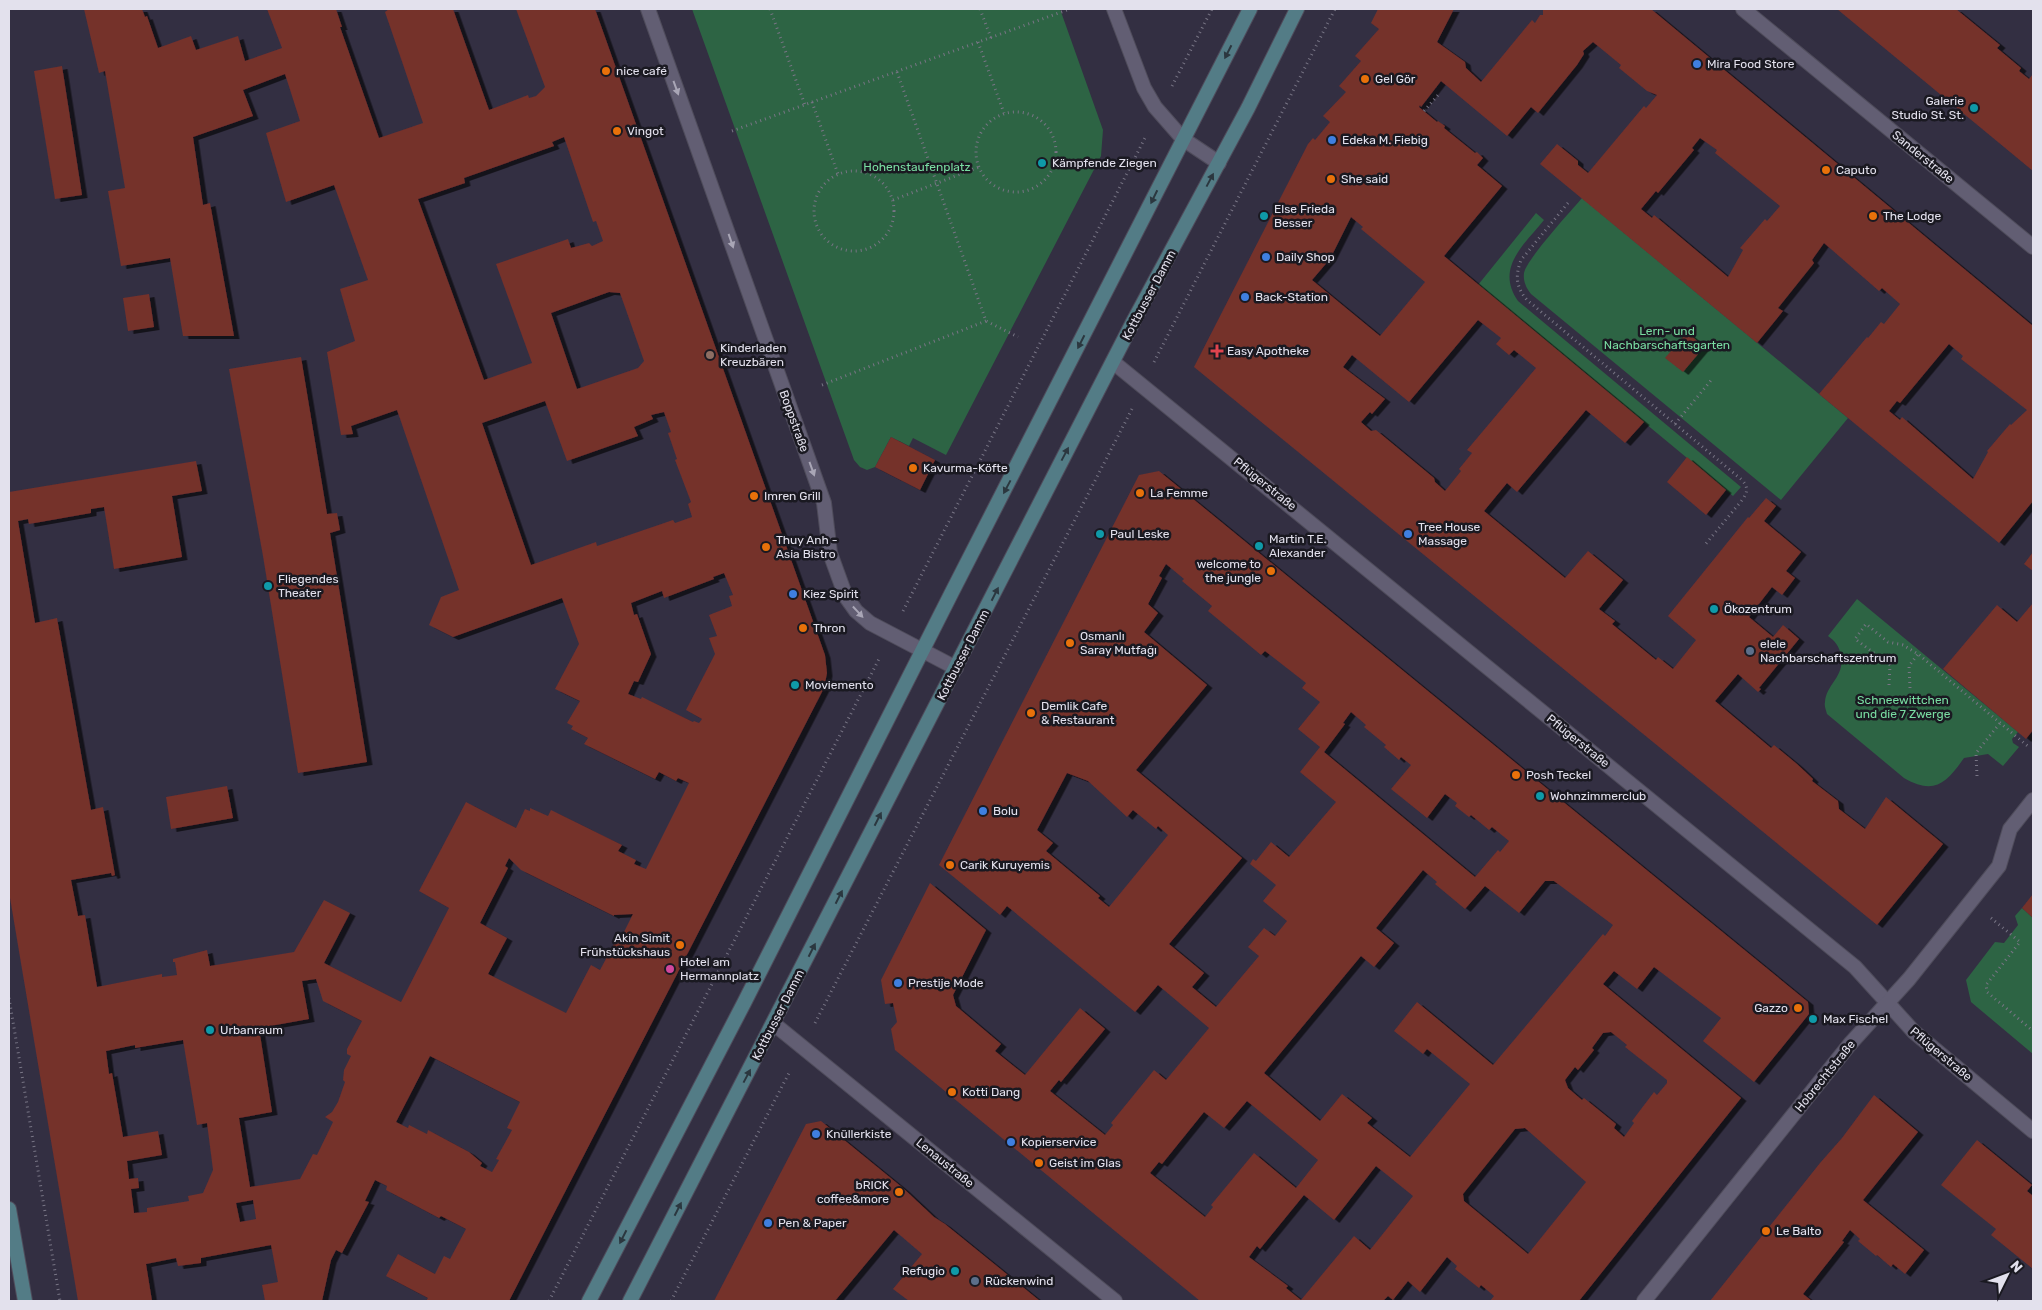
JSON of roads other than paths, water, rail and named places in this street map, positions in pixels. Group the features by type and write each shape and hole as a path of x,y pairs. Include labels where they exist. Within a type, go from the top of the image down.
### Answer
{"main road":[{"path":"589,1301 744,1002 1250,9"},
{"name":"Kottbusser Damm","path":"630,1301 1113,362 1248,108 1297,9"},
{"path":"9,1209 25,1301"}],"street":[{"name":"Boppstraße","path":"648,9 824,503 830,553 846,597 856,611 870,623 956,668"},
{"path":"1114,9 1144,88 1155,107 1183,139 1219,162"},
{"name":"Sanderstraße","path":"1743,9 2033,248"},
{"name":"Pflügerstraße","path":"1113,362 1855,967 1914,1032 2033,1130"},
{"name":"Hobrechtstraße","path":"1644,1301 1850,1044 1909,979 1999,866 2010,829 2033,800"},
{"name":"Lenaustraße","path":"774,1024 1115,1301"}],"place":[{"name":"Mira Food Store","path":"1697,64"},
{"name":"nice café","path":"606,71"},
{"name":"Gel Gör","path":"1365,79"},
{"name":"Galerie Studio St. St.","path":"1974,108"},
{"name":"Vingot","path":"617,131"},
{"name":"Edeka M. Fiebig","path":"1332,140"},
{"name":"Kämpfende Ziegen","path":"1042,163"},
{"name":"Caputo","path":"1826,170"},
{"name":"She said","path":"1331,179"},
{"name":"Else Frieda Besser","path":"1264,216"},
{"name":"The Lodge","path":"1873,216"},
{"name":"Daily Shop","path":"1266,257"},
{"name":"Back-Station","path":"1245,297"},
{"name":"Easy Apotheke","path":"1217,351"},
{"name":"Kinderladen Kreuzbären","path":"710,355"},
{"name":"Kavurma-Köfte","path":"913,468"},
{"name":"La Femme","path":"1140,493"},
{"name":"Imren Grill","path":"754,496"},
{"name":"Paul Leske","path":"1100,534"},
{"name":"Tree House Massage","path":"1408,534"},
{"name":"Martin T.E. Alexander","path":"1259,546"},
{"name":"Thuy Anh - Asia Bistro","path":"766,547"},
{"name":"welcome to the jungle","path":"1271,571"},
{"name":"Fliegendes Theater","path":"268,586"},
{"name":"Kiez Spirit","path":"793,594"},
{"name":"Ökozentrum","path":"1714,609"},
{"name":"Thron","path":"803,628"},
{"name":"Osmanlı Saray Mutfağı","path":"1070,643"},
{"name":"elele Nachbarschaftszentrum","path":"1750,651"},
{"name":"Moviemento","path":"795,685"},
{"name":"Demlik Cafe & Restaurant","path":"1031,713"},
{"name":"Posh Teckel","path":"1516,775"},
{"name":"Wohnzimmerclub","path":"1540,796"},
{"name":"Bolu","path":"983,811"},
{"name":"Carik Kuruyemis","path":"950,865"},
{"name":"Akin Simit Frühstückshaus","path":"680,945"},
{"name":"Hotel am Hermannplatz","path":"670,969"},
{"name":"Prestije Mode","path":"898,983"},
{"name":"Gazzo","path":"1798,1008"},
{"name":"Max Fischel","path":"1813,1019"},
{"name":"Urbanraum","path":"210,1030"},
{"name":"Kotti Dang","path":"952,1092"},
{"name":"Knüllerkiste","path":"816,1134"},
{"name":"Kopierservice","path":"1011,1142"},
{"name":"Geist im Glas","path":"1039,1163"},
{"name":"bRICK coffee&more","path":"899,1192"},
{"name":"Pen & Paper","path":"768,1223"},
{"name":"Le Balto","path":"1766,1231"},
{"name":"Refugio","path":"955,1271"},
{"name":"Rückenwind","path":"975,1281"}],"park label":[{"name":"Hohenstaufenplatz","path":"917,167"},
{"name":"Lern- und Nachbarschaftsgarten","path":"1667,338"},
{"name":"Schneewittchen und die 7 Zwerge","path":"1903,707"}]}
